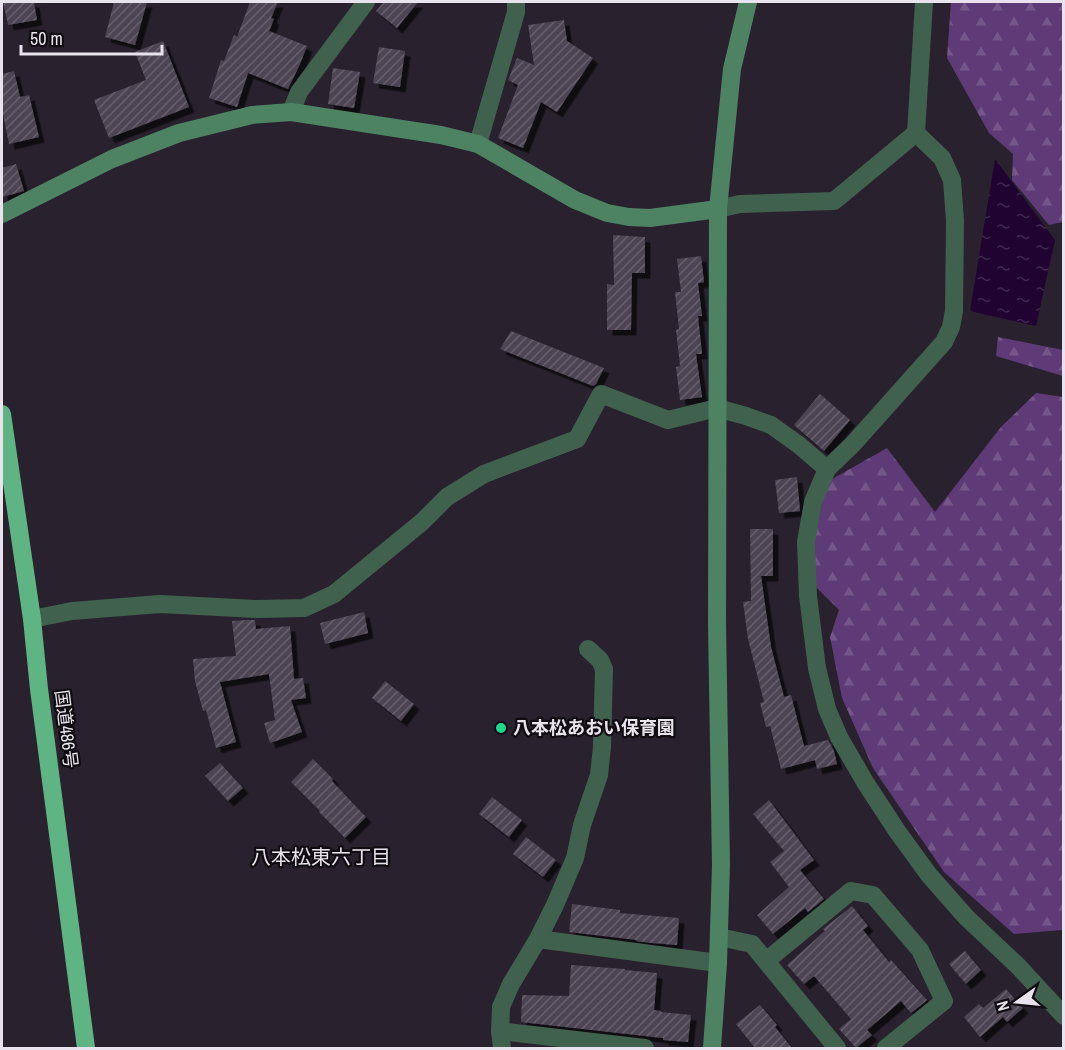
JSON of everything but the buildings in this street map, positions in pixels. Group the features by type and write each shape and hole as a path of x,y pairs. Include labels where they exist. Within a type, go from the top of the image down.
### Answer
{"highway":[{"name":"国道486号","path":"2,414 32,619 86,1048"}],"street":[{"path":"291,112 299,92 366,2"},
{"path":"478,144 516,12 516,2"},
{"path":"712,1048 722,865 717,624 718,209 732,69 748,2"},
{"path":"2,214 112,159 179,133 252,116 291,112 441,135 478,144 575,200 607,213 628,217 650,218 740,204 834,201 916,133 924,2"},
{"path":"916,133 942,158 952,180 956,221 954,311 951,327 944,342 853,444 827,469 813,502 806,542 809,606 817,668 827,709 839,737 897,831 929,875 966,916 1018,966 1064,1016"},
{"path":"32,619 72,612 160,604 257,609 304,608 334,594 422,522 447,496 484,474 577,439 601,394 668,420 717,408 746,416 771,425 827,469"},
{"path":"588,650 600,660 604,669 599,775 582,825 575,858 555,905 501,1007 501,1040 645,1048"},
{"path":"766,961 851,891 873,895 920,950 944,1001 886,1048"},
{"path":"719,937 752,944 837,1048"},
{"path":"538,939 718,963"}],"green space":[{"path":"951,2 1063,2 1063,222 1049,225 1012,180 1013,154 989,133 947,58"},
{"path":"998,337 1063,350 1063,376 996,356"},
{"path":"1036,393 1063,397 1064,927 1062,930 1014,934 944,872 873,768 842,698 830,637 839,610 814,585 813,541 827,482 887,448 935,512 1001,427"}],"water":[{"path":"995,159 1055,240 1036,326 970,311"}],"place":[{"name":"八本松あおい保育園","path":"501,728"}],"district":[{"name":"八本松東六丁目","path":"321,857"}]}
